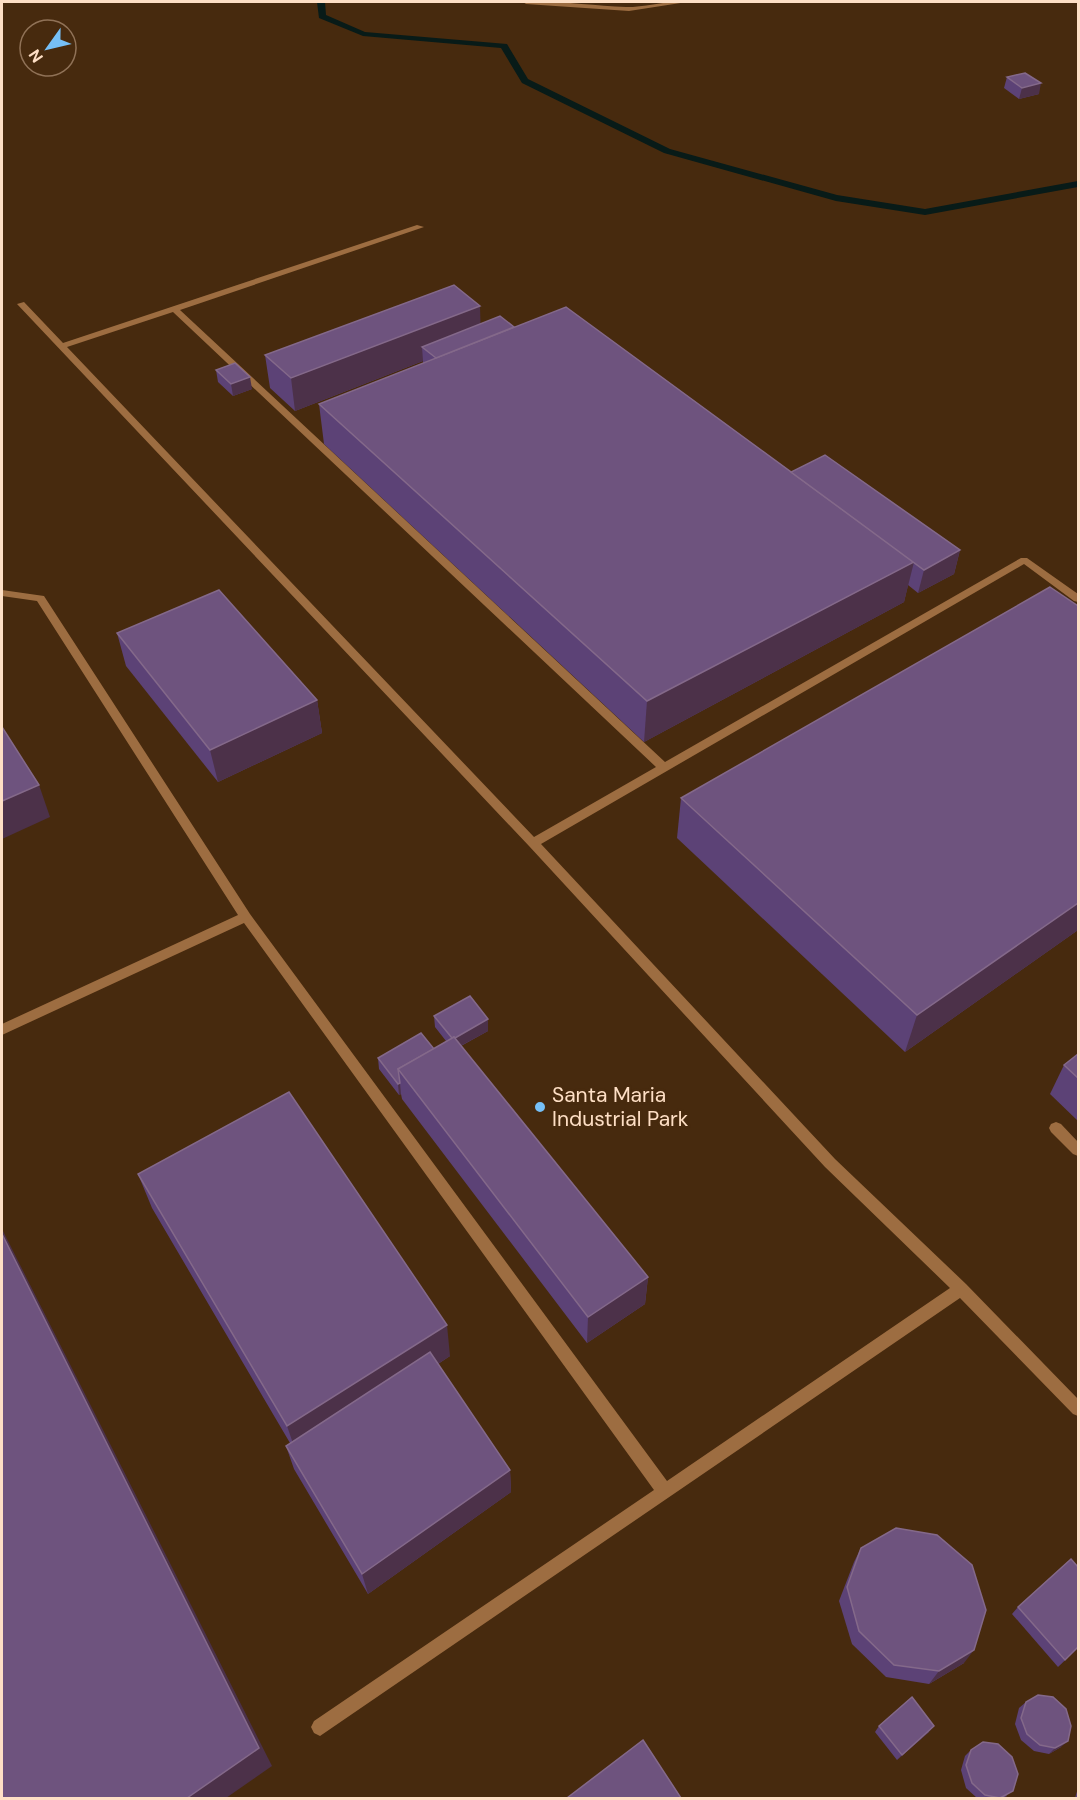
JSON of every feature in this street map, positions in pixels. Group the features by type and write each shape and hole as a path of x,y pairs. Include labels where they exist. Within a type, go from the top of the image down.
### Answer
{"street":[{"path":"526,2 628,9 684,2"},
{"path":"63,346 420,227"},
{"path":"21,304 533,843 830,1163 961,1289 1078,1409"},
{"path":"174,310 664,768"},
{"path":"533,843 1024,560 1078,599"},
{"path":"2,593 40,598 246,916 665,1492"},
{"path":"2,1030 246,916"},
{"path":"1056,1128 1078,1150"},
{"path":"320,1727 961,1289"}],"building":[{"path":"1025,73 1041,83 1022,88 1007,77"},
{"path":"454,285 480,306 291,378 265,355"},
{"path":"566,307 914,562 647,701 319,404"},
{"path":"500,316 514,327 436,358 422,347"},
{"path":"235,363 250,377 231,384 216,370"},
{"path":"825,455 960,550 924,570 791,472"},
{"path":"1050,587 1078,606 1078,903 917,1015 681,798"},
{"path":"219,590 317,700 210,750 117,633"},
{"path":"2,727 39,785 2,801"},
{"path":"470,996 488,1019 452,1038 434,1016"},
{"path":"421,1033 434,1049 398,1069 400,1083 398,1084 378,1058"},
{"path":"454,1037 648,1277 588,1317 398,1069"},
{"path":"1078,1054 1078,1078 1064,1065"},
{"path":"289,1092 447,1325 287,1426 138,1174"},
{"path":"2,1234 259,1748 187,1798 2,1798"},
{"path":"430,1352 510,1470 362,1574 286,1446"},
{"path":"896,1528 937,1535 972,1565 986,1610 974,1650 939,1671 894,1665 859,1631 847,1587 861,1548"},
{"path":"1071,1559 1078,1567 1078,1647 1065,1660 1018,1607"},
{"path":"1038,1695 1053,1697 1066,1709 1071,1726 1068,1741 1055,1748 1040,1745 1027,1734 1021,1718 1026,1702"},
{"path":"912,1697 934,1726 902,1755 879,1726"},
{"path":"643,1740 681,1798 567,1798"},
{"path":"983,1742 998,1744 1012,1757 1018,1774 1013,1791 1000,1798 985,1795 972,1783 966,1765 971,1750"}],"waterway":[{"path":"321,2 322,16 363,34 504,46 525,81 667,151 836,198 925,212 1078,184"}],"place":[{"name":"Santa Maria Industrial Park","path":"540,1107"}]}
